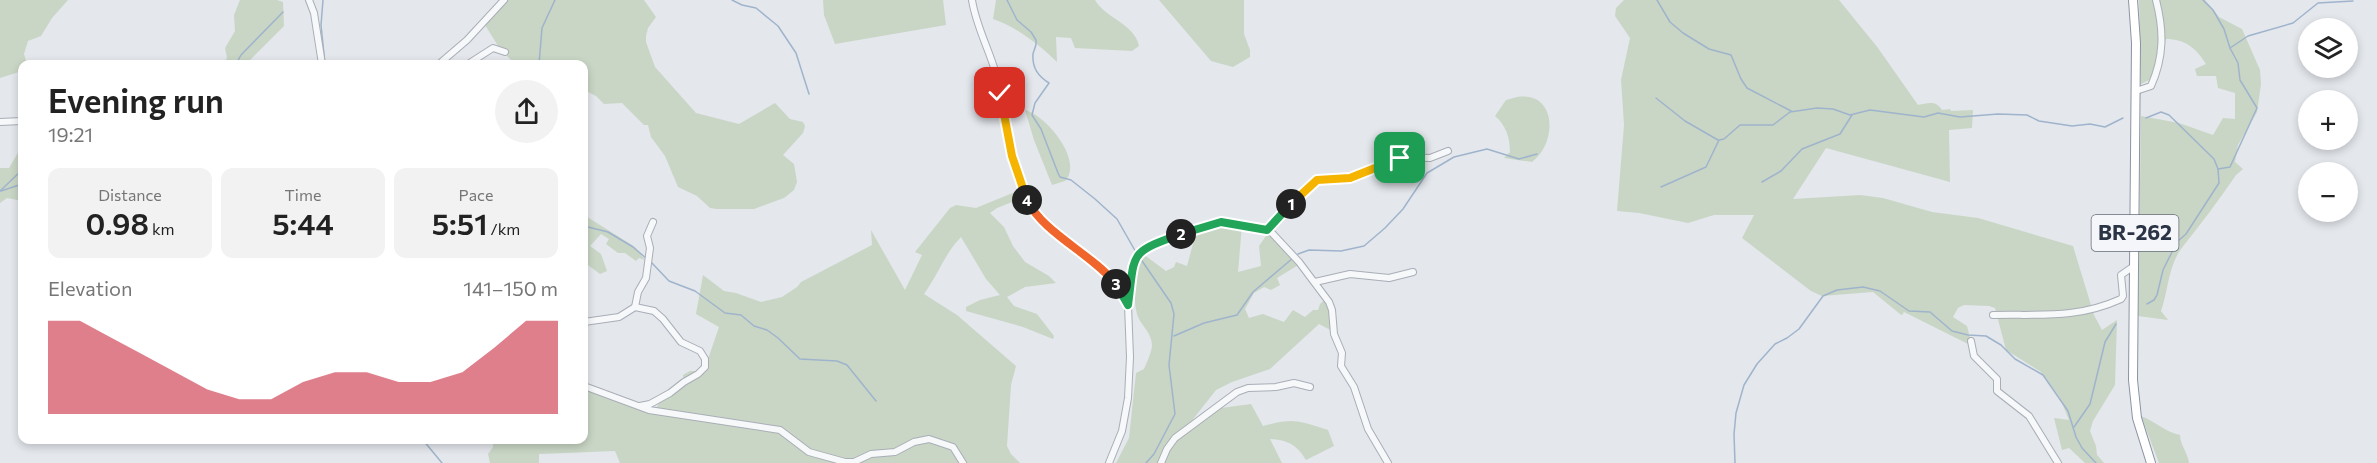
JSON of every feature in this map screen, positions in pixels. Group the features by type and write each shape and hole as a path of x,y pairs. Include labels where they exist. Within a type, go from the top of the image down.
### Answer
{"highway":[{"name":"BR-262","path":"2133,0 2136,43 2133,380 2137,418 2151,463"}],"street":[{"path":"309,0 314,13 321,60"},
{"path":"444,60 467,40 504,0"},
{"path":"972,0 977,22 995,72 1012,156 1029,204 1040,219 1109,277 1128,305"},
{"path":"2136,91 2151,86 2158,67 2163,35 2156,0"},
{"path":"474,60 496,48 505,52"},
{"path":"0,122 18,121"},
{"path":"1267,230 1306,188 1317,180 1345,179 1400,158 1430,158 1448,151"},
{"path":"635,307 638,292 646,278 650,248 647,236 653,222"},
{"path":"1109,463 1122,431 1128,398 1130,357 1128,305 1135,259 1139,253 1153,244 1221,222 1267,230 1279,239 1326,296 1332,310 1334,334 1342,353 1343,370 1354,387 1368,429 1388,463"},
{"path":"1993,315 2072,314 2088,311 2121,299 2121,275 2134,266"},
{"path":"1315,282 1350,274 1389,278 1413,272"},
{"path":"588,321 619,317 635,307 643,308 659,315 681,342 700,351 705,363 703,371 698,375 647,405 631,405"},
{"path":"1971,341 1974,356 1997,379 1997,392 2029,416 2058,463"},
{"path":"1161,463 1167,448 1175,438 1237,392 1248,388 1276,387 1294,383 1310,387"},
{"path":"588,388 631,405 656,412 772,428 793,438 809,452 845,462 854,462 871,454 895,452 914,442 929,439 953,447 963,463"}],"green space":[{"path":"0,0 68,0 52,18 41,36 28,41 24,54 26,60 18,60 18,72 0,78"},
{"path":"240,0 277,0 283,2 284,26 250,60 226,60 225,48 235,31 234,15"},
{"path":"504,0 644,0 656,17 648,28 646,36 655,67 696,113 739,124 775,103 790,119 803,122 805,126 803,133 783,155 794,164 797,182 794,190 784,198 754,209 710,208 697,196 678,187 665,156 651,137 648,125 644,125 622,103 604,104 588,92 588,60 511,60 500,49 485,25 501,7"},
{"path":"823,0 943,0 946,25 835,44 824,15"},
{"path":"996,0 1095,0 1106,12 1132,32 1139,46 1132,51 1075,48 1071,38 1056,37 1057,62 1027,37 993,19"},
{"path":"1159,0 1244,0 1244,34 1250,57 1233,67 1211,61"},
{"path":"1624,0 1839,0 1878,48 1918,105 1932,103 1942,110 1973,110 1972,128 1949,130 1950,182 1826,148 1793,199 1860,195 1883,198 1932,212 1978,218 2073,246 2094,315 2102,330 2117,320 2115,385 2093,421 2090,431 2097,455 2104,463 2085,463 2069,448 2062,450 2054,418 2069,420 2060,398 2041,372 2006,350 1995,308 1964,305 1958,308 1953,317 1967,326 1972,346 1904,312 1900,314 1873,292 1822,296 1811,291 1742,238 1754,215 1714,215 1688,223 1617,211 1624,125 1621,80 1630,38 1615,16 1616,8"},
{"path":"2139,0 2205,0 2219,17 2242,29 2260,70 2261,84 2257,112 2238,145 2235,162 2243,169 2236,175 2177,256 2161,311 2168,320 2138,316 2141,116 2179,123 2213,135 2223,118 2235,119 2235,93 2218,88 2216,76 2197,76 2195,69 2206,64 2189,46 2173,39 2166,39 2155,77 2141,84"},
{"path":"1530,97 1540,102 1546,110 1549,121 1546,143 1532,162 1504,158 1510,152 1508,137 1502,123 1495,116 1506,100"},
{"path":"1025,110 1043,120 1060,140 1070,162 1070,172 1065,181 1052,185"},
{"path":"18,153 18,200 7,198 0,203 0,168 9,168"},
{"path":"1025,188 1029,192 990,213 1004,227 1013,246 1025,262 1049,276 1056,283 1025,287 1007,297 1014,306 1037,314 1054,336 1053,339 1023,327 966,311 966,307 980,300 1000,295 986,279 961,237 950,250 924,294 957,315 1016,366 1011,385 1007,446 1020,463 620,463 615,451 539,454 539,463 490,463 488,454 493,444 588,444 588,385 604,393 619,395 655,410 662,393 684,382 683,375 690,371 704,371 719,327 696,314 703,275 724,291 761,302 782,297 801,282 872,245 871,230 905,290 922,255 915,252 950,208 956,205 976,208"},
{"path":"588,218 635,247 645,260 639,258 636,261 625,253 618,253 606,244 609,239 601,234 590,246 601,254 607,271 600,274 588,265"},
{"path":"1222,223 1242,225 1238,272 1261,266 1259,246 1268,233 1272,234 1300,264 1277,278 1280,285 1271,290 1264,287 1254,293 1245,309 1249,318 1263,314 1284,322 1293,310 1305,317 1313,310 1318,310 1320,304 1328,297 1336,333 1319,324 1270,369 1216,390 1190,423 1194,426 1221,408 1251,404 1263,426 1290,421 1310,424 1328,430 1334,446 1306,460 1291,444 1270,439 1282,463 1116,463 1129,438 1136,373 1144,369 1152,346 1149,334 1138,317 1135,303 1134,284 1139,259 1143,254 1166,271 1174,267 1176,262 1187,266 1197,229"},
{"path":"2141,416 2180,435 2189,463 2159,463"}],"waterway":[{"path":"323,0 321,25 325,60"},
{"path":"539,60 542,28 555,0"},
{"path":"732,0 756,8 778,26 796,53 809,94"},
{"path":"1007,0 1017,20 1031,32 1036,40 1033,54 1035,67 1049,83 1035,103 1032,115 1041,129 1060,177 1071,180 1117,219 1137,254"},
{"path":"1657,0 1670,22 1683,33 1709,49 1731,55 1747,88 1791,111"},
{"path":"2203,0 2213,10 2224,29 2238,63 2240,80 2257,108 2230,167 2218,169"},
{"path":"2230,48 2248,36 2293,23 2318,3 2353,1"},
{"path":"238,60 283,12"},
{"path":"1656,98 1685,121 1718,140"},
{"path":"1661,187 1706,167 1719,140 1724,139 1740,125 1773,125 1790,112 1817,108 1833,109 1850,115 1870,110 1924,117 1938,113 1960,117 1998,114 2027,115 2039,121 2072,126 2090,124 2105,127 2123,118"},
{"path":"2146,118 2161,112 2169,115 2214,159 2218,169 2219,183 2186,234 2177,242 2163,270 2157,295 2147,304"},
{"path":"1762,182 1781,171 1802,149 1840,134 1852,115"},
{"path":"1298,254 1309,250 1341,251 1364,246 1403,209 1427,173 1454,157 1487,149 1519,159 1537,154"},
{"path":"0,191 18,174"},
{"path":"1,191 18,185"},
{"path":"588,227 608,232 633,247 647,259"},
{"path":"1140,258 1171,303 1174,314 1169,365 1175,414 1154,454 1146,463"},
{"path":"1174,336 1204,323 1237,315 1253,292 1293,258"},
{"path":"651,262 669,281 695,291 725,313 741,315 754,326 767,330 800,359 837,361 847,365 876,401"},
{"path":"1735,463 1736,413 1744,385 1757,364 1775,344 1799,329 1823,296 1837,290 1863,287 1880,291 1909,311 1930,312 1952,331 1986,336 2001,345 2015,359 2043,375 2068,411 2082,448 2096,463"},
{"path":"2074,427 2090,404 2105,342 2116,324"},
{"path":"426,444 442,463"}],"route":[{"path":"1000,93 1012,156 1029,204 1040,219 1109,277 1118,287 1128,305 1135,259 1143,249 1189,231 1221,222 1267,230 1306,188 1317,180 1350,178 1400,158"}]}
